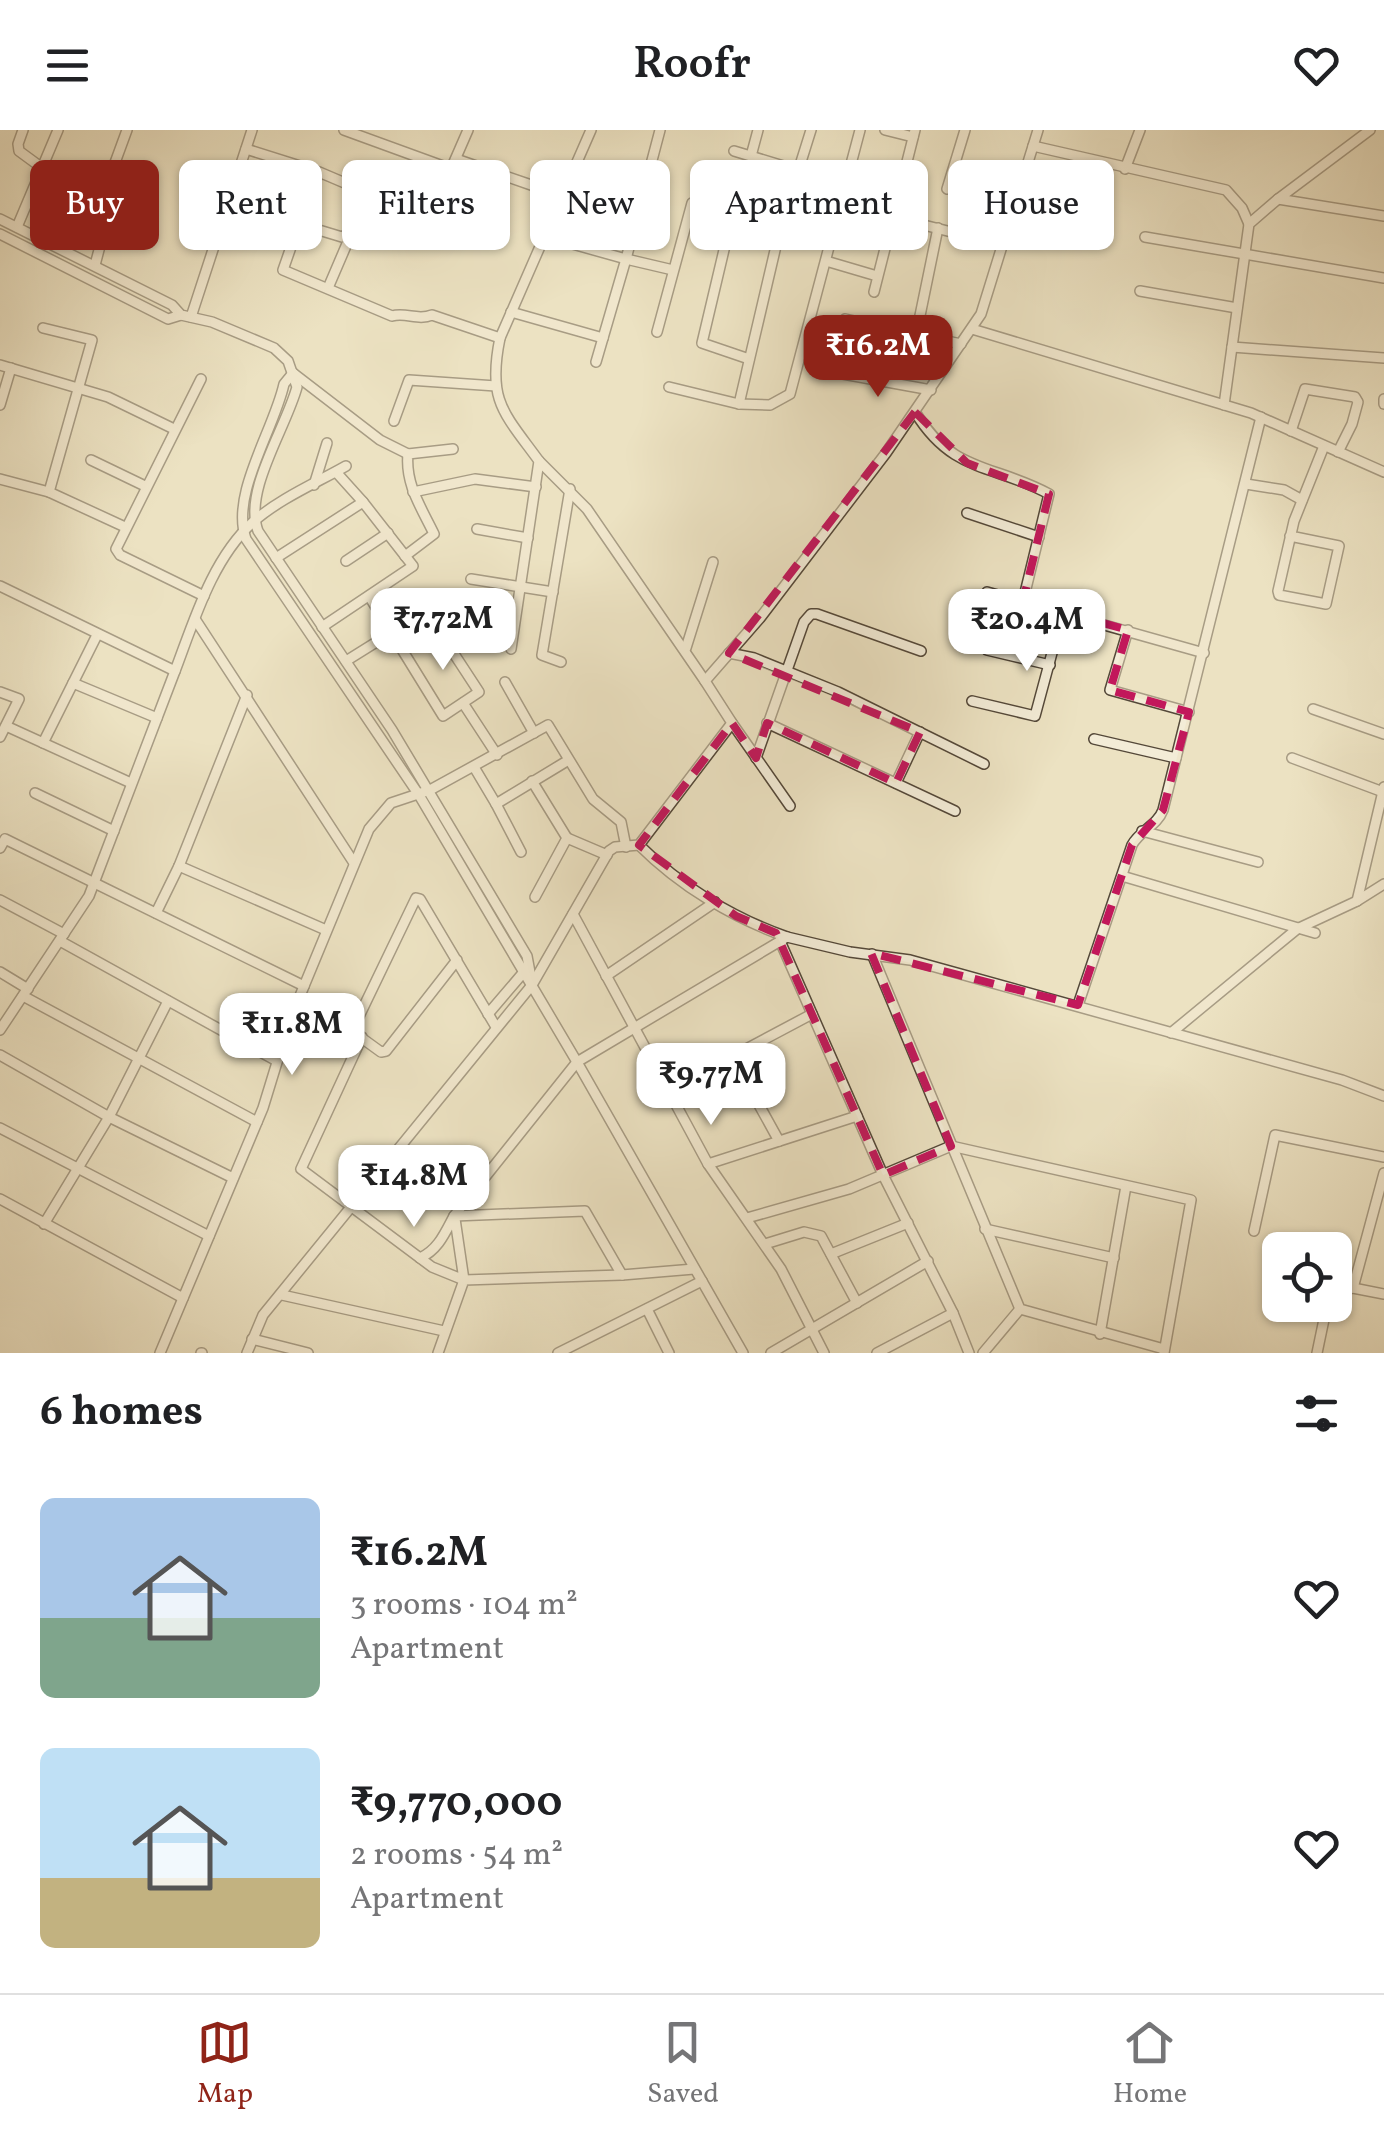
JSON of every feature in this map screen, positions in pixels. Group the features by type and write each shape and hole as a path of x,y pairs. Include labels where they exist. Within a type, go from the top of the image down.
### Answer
{"street":[{"path":"22,130 18,148 32,160"},
{"path":"45,160 58,130"},
{"path":"116,160 127,130"},
{"path":"186,316 252,130"},
{"path":"344,130 451,169 468,130"},
{"path":"383,144 388,130"},
{"path":"578,160 591,130"},
{"path":"596,362 660,130"},
{"path":"751,156 758,130"},
{"path":"802,160 811,130"},
{"path":"852,160 860,130"},
{"path":"885,130 914,134 907,160"},
{"path":"947,189 965,130"},
{"path":"1029,160 1038,130"},
{"path":"1125,169 1140,130"},
{"path":"1248,224 1370,130"},
{"path":"1033,146 1226,190 1242,208 1248,224 1224,404"},
{"path":"246,149 281,160"},
{"path":"734,151 763,160"},
{"path":"456,158 530,185"},
{"path":"17,227 30,196"},
{"path":"1278,199 1384,216"},
{"path":"656,332 690,210"},
{"path":"0,218 172,305 186,316"},
{"path":"928,226 948,231"},
{"path":"916,335 938,228"},
{"path":"0,234 168,319 186,316 212,322 274,348 285,357 297,387 292,406 242,512 244,532 419,796 744,1353"},
{"path":"1144,238 1384,278"},
{"path":"94,265 98,250"},
{"path":"290,250 282,270 392,316 422,319 432,315 500,338"},
{"path":"328,288 345,250"},
{"path":"538,250 500,338 493,373 498,401 539,462 570,489 686,648 790,806"},
{"path":"596,250 673,270"},
{"path":"723,250 702,344 749,359"},
{"path":"739,404 775,250"},
{"path":"669,386 739,404 770,405 790,394 829,250"},
{"path":"874,292 884,250"},
{"path":"706,681 760,618 916,412 972,329 988,298 1002,250"},
{"path":"826,261 878,276"},
{"path":"1140,291 1237,308"},
{"path":"511,312 603,338"},
{"path":"845,320 961,344"},
{"path":"43,328 92,340 48,492"},
{"path":"972,329 1224,404 1384,472"},
{"path":"1232,347 1384,358"},
{"path":"0,405 5,367 108,397 174,429"},
{"path":"832,372 930,390"},
{"path":"292,373 380,440 408,454 453,448"},
{"path":"201,379 117,545 120,555 204,596"},
{"path":"394,421 409,380 496,386"},
{"path":"1291,431 1305,389 1355,397 1358,402 1354,419 1338,452"},
{"path":"916,412 943,446 966,463 1049,494 1022,602"},
{"path":"1078,1005 1132,845 1160,818 1261,418"},
{"path":"314,484 327,442"},
{"path":"1290,536 1339,546 1326,604 1278,594 1290,536 1324,446"},
{"path":"405,556 434,534 413,492 406,470 408,454"},
{"path":"91,460 146,486"},
{"path":"511,649 539,462"},
{"path":"0,1030 94,882 204,596 254,521 346,466"},
{"path":"322,627 413,566 336,472"},
{"path":"0,479 48,492 125,527"},
{"path":"413,492 475,479 536,488"},
{"path":"1246,484 1284,490 1302,500"},
{"path":"561,662 542,655 570,489"},
{"path":"251,493 254,521 430,790 527,956 532,985"},
{"path":"276,558 364,502"},
{"path":"967,513 1039,537"},
{"path":"477,529 528,538"},
{"path":"346,561 388,533"},
{"path":"686,648 713,562"},
{"path":"472,579 553,592"},
{"path":"0,586 175,672"},
{"path":"987,592 1204,653"},
{"path":"346,661 393,632 426,611 479,692 444,716 393,632 368,596"},
{"path":"972,701 1035,716 1063,612"},
{"path":"756,758 804,622 813,614 921,652"},
{"path":"195,619 354,863"},
{"path":"1128,630 1110,690 1189,712"},
{"path":"43,742 97,635"},
{"path":"987,650 1050,666"},
{"path":"728,653 786,671 984,764"},
{"path":"506,682 534,733"},
{"path":"73,683 157,718"},
{"path":"0,692 19,699 0,737"},
{"path":"156,913 179,866 247,695"},
{"path":"464,702 497,754"},
{"path":"1313,709 1384,734"},
{"path":"639,846 732,722"},
{"path":"768,723 955,811"},
{"path":"160,1353 257,1122 304,986 354,863 369,829 391,803 419,796 548,725 593,800 622,822 626,847"},
{"path":"6,726 131,783"},
{"path":"896,783 920,732"},
{"path":"1094,739 1176,758"},
{"path":"1292,758 1384,790 1356,901"},
{"path":"496,804 567,761"},
{"path":"474,768 521,852"},
{"path":"532,782 567,838 607,854"},
{"path":"35,792 114,831"},
{"path":"1142,832 1258,862"},
{"path":"535,897 567,838"},
{"path":"0,848 5,839 304,986"},
{"path":"248,1353 263,1315 532,985 607,854 615,847 639,846 715,902 783,939 910,960 1342,1080 1384,1096"},
{"path":"179,866 326,930"},
{"path":"1122,876 1315,933"},
{"path":"1170,1033 1297,928 1384,884"},
{"path":"456,960 386,1051 352,1032 414,900 420,899 496,1027"},
{"path":"0,900 168,1001 278,1061"},
{"path":"606,976 715,902"},
{"path":"573,914 708,1164 765,1244 824,1353"},
{"path":"783,939 883,1175 954,1313 969,1353"},
{"path":"420,1258 441,1240 454,1216 577,1062 783,939"},
{"path":"747,1218 850,1190 951,1146 1191,1200 1164,1351 1020,1309 985,1229 951,1146 872,954"},
{"path":"0,972 25,992 138,1058 257,1122"},
{"path":"488,1014 523,973"},
{"path":"44,1224 110,1117 168,1001"},
{"path":"668,1090 812,1014"},
{"path":"362,1038 301,1169 420,1258 441,1272 464,1280 622,1275 694,1268"},
{"path":"0,1055 110,1117 233,1178"},
{"path":"732,1056 779,1141"},
{"path":"708,1164 857,1116"},
{"path":"0,1128 209,1236"},
{"path":"1254,1231 1275,1135 1384,1158"},
{"path":"1384,1174 1353,1288 1384,1294"},
{"path":"1100,1334 1126,1186"},
{"path":"0,1200 183,1298"},
{"path":"454,1216 586,1211 622,1275"},
{"path":"438,1353 464,1280 454,1216"},
{"path":"831,1254 908,1223"},
{"path":"985,1229 1114,1258"},
{"path":"765,1244 811,1232 821,1236 857,1302"},
{"path":"771,1353 928,1261"},
{"path":"558,1353 702,1282"},
{"path":"282,1296 444,1331"},
{"path":"647,1309 669,1353"},
{"path":"982,1353 1020,1309"},
{"path":"877,1353 954,1313"},
{"path":"1316,1353 1323,1322"},
{"path":"252,1339 308,1353"},
{"path":"995,1340 1004,1353"}],"highlighted area":[{"path":"915,412 967,463 1049,494 1023,601 1128,630 1110,690 1189,712 1163,810 1132,845 1078,1005 871,953 951,1146 883,1175 776,933 736,916 639,845 732,723 756,758 767,723 896,783 920,732 729,653"}]}
